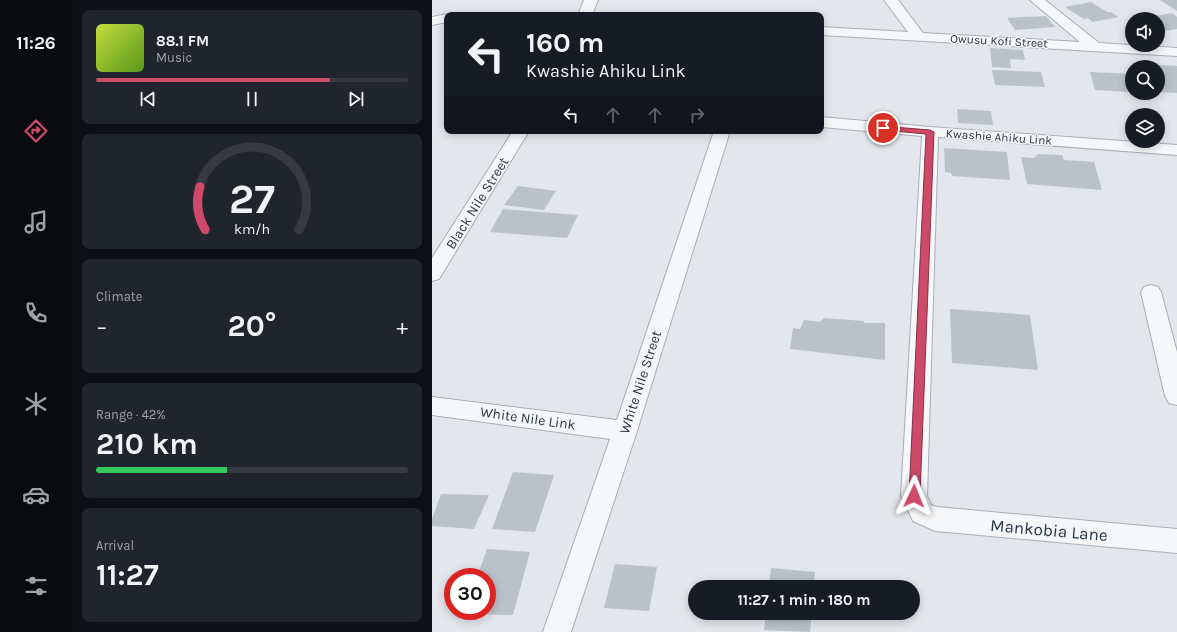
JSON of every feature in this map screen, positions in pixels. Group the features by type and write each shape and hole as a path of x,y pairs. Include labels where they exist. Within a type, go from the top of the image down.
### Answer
{"street":[{"path":"586,12 591,0"},
{"path":"891,0 897,6 918,36"},
{"path":"1037,0 1095,47"},
{"path":"432,21 444,19"},
{"name":"Owusu Kofi Street","path":"824,31 1177,52"},
{"name":"Kwashie Ahiku Link","path":"824,122 930,132 1177,150"},
{"name":"Mankobia Lane","path":"930,132 914,496 922,513 935,520 1177,541"},
{"name":"Black Nile Street","path":"432,274 519,134"},
{"name":"White Nile Street","path":"557,632 625,431 721,134"},
{"path":"1151,292 1177,396"},
{"name":"White Nile Link","path":"432,406 625,431"}],"building":[{"path":"1160,0 1177,0 1177,11"},
{"path":"1091,2 1107,12 1111,12 1119,17 1092,22 1088,18 1084,19 1065,7"},
{"path":"1172,13 1177,17 1177,29 1165,31 1165,14"},
{"path":"1046,16 1055,27 1015,30 1007,18"},
{"path":"990,48 1023,50 1025,60 1010,59 1011,68 992,67"},
{"path":"1165,65 1177,66 1177,93 1165,92"},
{"path":"992,70 1041,72 1045,87 995,85"},
{"path":"1090,72 1125,74 1125,92 1095,90"},
{"path":"957,109 991,111 993,125 958,123"},
{"path":"944,148 1007,152 1010,180 952,176 951,173 945,172"},
{"path":"1038,154 1062,155 1064,160 1094,162 1102,190 1027,184 1021,157 1034,158"},
{"path":"518,186 556,191 544,210 504,205"},
{"path":"503,209 578,215 567,238 490,232"},
{"path":"950,309 1030,315 1038,370 952,363"},
{"path":"824,318 864,321 864,323 885,323 885,360 790,349 793,328 800,329 804,320 820,322"},
{"path":"513,472 554,475 535,532 492,529"},
{"path":"441,494 489,495 474,529 432,526 432,519"},
{"path":"487,549 530,552 513,615 496,615 496,568 480,568"},
{"path":"615,564 657,567 649,611 604,608"},
{"path":"771,568 815,572 814,580 770,580"},
{"path":"765,620 811,620 810,632 764,630"}],"route":[{"path":"883,128 930,132 914,496"}]}
